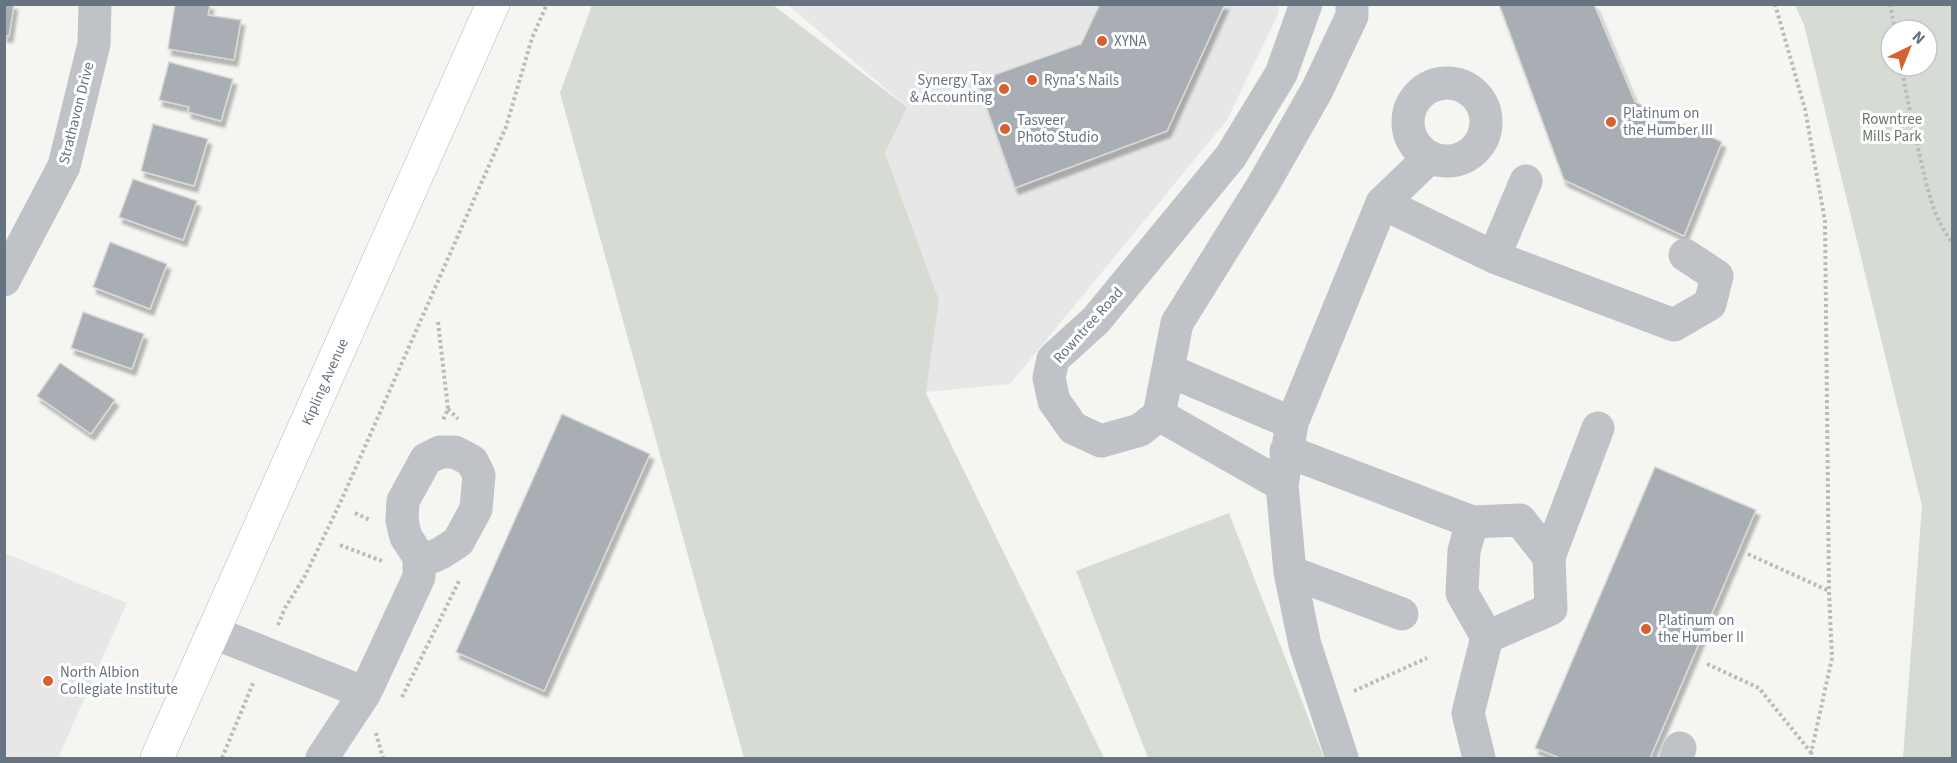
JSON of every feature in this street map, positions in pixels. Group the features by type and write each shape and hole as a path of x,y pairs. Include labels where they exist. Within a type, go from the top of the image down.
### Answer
{"main road":[{"name":"Kipling Avenue","path":"157,759 493,4"}],"street":[{"name":"Strathavon Drive","path":"4,280 64,166 94,44 95,4"},
{"name":"Rowntree Road","path":"1159,416 1140,430 1101,441 1073,428 1054,401 1049,378 1053,359 1096,320 1231,156 1281,74 1306,4"},
{"path":"1282,485 1159,416 1177,324 1263,186 1317,90 1352,16 1352,4"},
{"path":"1342,759 1305,645 1290,572 1282,485 1289,437 1382,203 1430,157"},
{"path":"1494,257 1526,180"},
{"path":"1382,203 1494,257 1674,325 1710,304 1718,276 1685,255"},
{"path":"1168,370 1289,437 1472,522 1520,520 1541,547 1551,609 1487,637"},
{"path":"1541,547 1589,427"},
{"path":"322,759 365,693 419,567 458,542 476,509 479,475 472,461 454,452 440,452 426,459 403,501 402,521 419,567"},
{"path":"1472,522 1464,551 1462,593 1487,637 1468,713 1479,759"},
{"path":"1290,572 1402,614"},
{"path":"212,632 365,693"}],"path":[{"path":"276,629 337,510 506,127 532,38 547,4"},
{"path":"1775,4 1805,109 1825,221 1829,591 1832,658 1811,757"},
{"path":"1903,78 1934,210 1953,242"},
{"path":"426,459 448,409 438,322"},
{"path":"340,545 419,567"},
{"path":"1748,554 1829,591"},
{"path":"402,697 460,580"},
{"path":"1324,705 1427,658"},
{"path":"1707,664 1759,688 1811,757"},
{"path":"222,759 244,702"}],"shaded area":[{"path":"1278,4 1279,12 1227,120 1010,384 926,392 939,300 885,153 907,107 788,5"},
{"name":"North Albion Collegiate Institute","path":"4,553 127,603 58,758 5,758"}],"green space":[{"path":"592,5 773,5 907,107 885,153 939,300 926,393 1104,758 744,758 560,93"},
{"name":"Rowntree Mills Park","path":"1795,5 1952,5 1952,758 1903,758 1922,506 1804,25"},
{"path":"1229,513 1324,758 1148,758 1076,571"}],"building":[{"path":"4,4 14,4 9,36 4,36"},
{"path":"175,4 210,4 208,15 241,20 234,60 168,49"},
{"path":"1100,4 1225,4 1167,131 1015,188 977,81 1081,44"},
{"name":"Platinum on the Humber III","path":"1499,4 1594,4 1635,102 1722,142 1684,236 1564,180"},
{"path":"169,62 233,79 221,121 188,112 189,107 159,100"},
{"path":"153,124 208,139 194,186 141,171"},
{"path":"133,179 197,201 183,240 119,217"},
{"path":"110,242 167,264 150,309 93,287"},
{"path":"83,312 144,334 132,369 71,348"},
{"path":"60,363 115,400 91,434 37,396"},
{"path":"562,414 650,454 544,691 456,652"},
{"name":"Platinum on the Humber II","path":"1655,467 1756,510 1650,758 1560,758 1535,748"}],"place":[{"name":"XYNA","path":"1102,41"},
{"name":"Ryna's Nails","path":"1032,80"},
{"name":"Synergy Tax & Accounting","path":"1004,89"},
{"name":"Platinum on the Humber III","path":"1611,122"},
{"name":"Tasveer Photo Studio","path":"1005,129"},
{"name":"Platinum on the Humber II","path":"1646,629"},
{"name":"North Albion Collegiate Institute","path":"48,681"}]}
